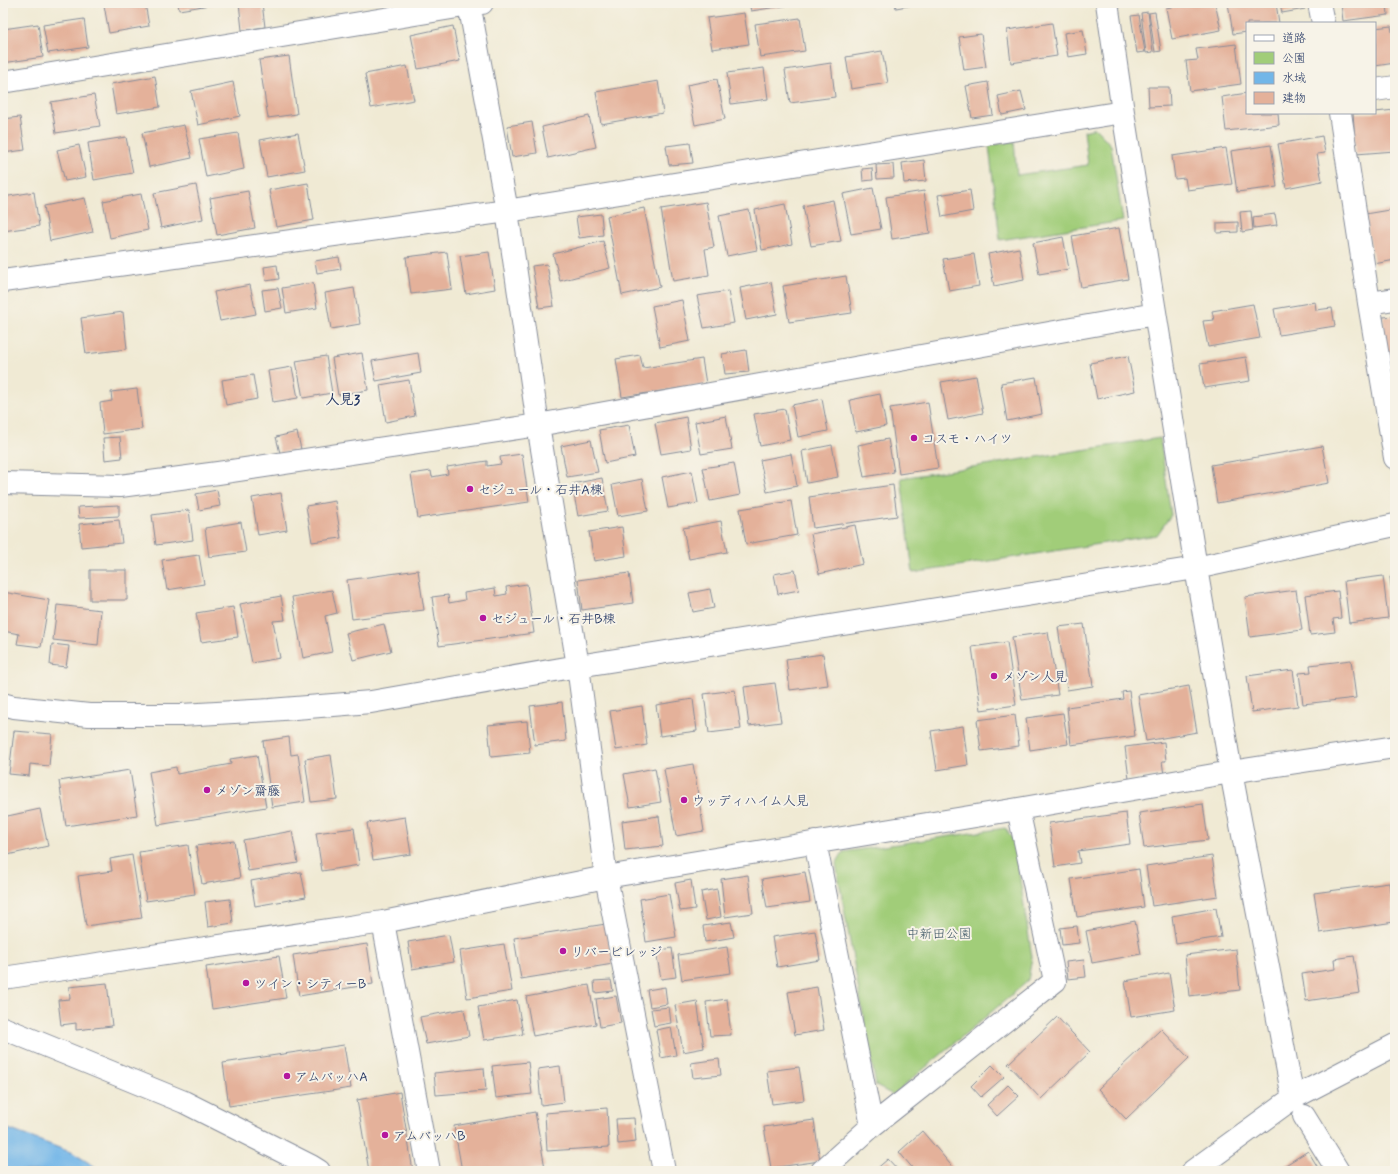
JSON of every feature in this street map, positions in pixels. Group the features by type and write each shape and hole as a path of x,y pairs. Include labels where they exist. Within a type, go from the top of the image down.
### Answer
{"street":[{"path":"1107,3 1155,314 1231,772 1298,1107 1338,1171"},
{"path":"1319,3 1323,22"},
{"path":"3,82 473,4 507,211 538,425 578,666 606,877 664,1171"},
{"path":"1376,90 1395,87"},
{"path":"3,281 507,211 1123,112"},
{"path":"1340,114 1369,303 1395,458"},
{"path":"1369,303 1395,299"},
{"path":"3,483 120,486 218,473 538,425 1155,314"},
{"path":"3,704 14,707 89,715 180,715 371,702 578,666 1196,568 1395,525"},
{"path":"3,978 382,922 606,877 1231,772 1395,747"},
{"path":"822,1171 872,1126 1055,981 1018,809"},
{"path":"814,842 872,1126"},
{"path":"382,922 429,1171"},
{"path":"3,1028 184,1102 319,1171"},
{"path":"1193,1171 1298,1107 1395,1045"}],"green space":[{"path":"1095,128 1111,145 1123,221 1000,240 989,146 1014,141 1017,175 1088,165 1084,131"},
{"path":"1160,438 1171,515 1157,535 913,573 901,478"},
{"name":"中新田公園","path":"1005,828 1014,841 1032,957 1028,981 893,1095 876,1086 836,864 843,852"}],"water":[{"path":"3,1127 73,1153 102,1171 3,1171"}],"building":[{"path":"115,3 145,3 149,26 109,33 104,5"},
{"path":"178,3 215,3 216,4 179,10"},
{"path":"239,3 262,3 265,27 242,30"},
{"path":"749,3 797,3 797,4 751,11"},
{"path":"895,3 919,3 919,4 896,8"},
{"path":"1193,3 1215,3 1221,30 1172,39 1166,8"},
{"path":"1228,3 1276,3 1279,22 1246,22 1246,32 1233,34"},
{"path":"1280,3 1303,3 1305,9 1282,13"},
{"path":"1341,3 1387,3 1388,15 1343,21"},
{"path":"1148,12 1153,52 1146,53 1141,13"},
{"path":"1155,12 1161,51 1155,52 1149,13"},
{"path":"744,13 749,44 712,49 707,18"},
{"path":"1139,15 1145,52 1137,53 1131,16"},
{"path":"800,18 805,51 760,57 755,24"},
{"path":"84,19 88,47 48,53 43,25"},
{"path":"1052,23 1057,56 1011,63 1007,30"},
{"path":"38,24 43,57 3,63 3,29"},
{"path":"453,26 460,61 418,69 411,35"},
{"path":"1391,26 1395,49 1395,63 1376,66 1376,28"},
{"path":"1083,30 1087,54 1068,57 1064,33"},
{"path":"981,34 986,67 964,70 959,37"},
{"path":"1236,44 1241,84 1190,91 1186,61 1198,60 1196,49"},
{"path":"882,51 888,83 851,89 846,57"},
{"path":"289,56 297,114 268,118 259,60"},
{"path":"831,63 835,97 790,103 785,70"},
{"path":"407,66 414,100 371,108 365,74"},
{"path":"764,68 768,99 731,104 727,73"},
{"path":"155,76 160,107 116,114 111,84"},
{"path":"717,79 725,119 695,125 687,85"},
{"path":"658,81 663,113 601,124 596,92"},
{"path":"233,82 240,116 198,125 191,91"},
{"path":"988,82 993,115 972,118 966,86"},
{"path":"1148,87 1169,87 1170,106 1149,107"},
{"path":"1021,91 1026,110 1002,115 998,96"},
{"path":"1246,93 1246,114 1278,114 1279,125 1226,131 1222,97"},
{"path":"94,95 100,126 56,133 51,102"},
{"path":"1395,110 1395,151 1356,154 1353,114 1376,114 1376,112"},
{"path":"589,116 596,147 548,158 542,127"},
{"path":"20,117 25,150 3,153 3,119"},
{"path":"532,122 537,153 512,157 507,126"},
{"path":"184,125 192,158 149,167 142,133"},
{"path":"238,133 244,169 206,177 199,139"},
{"path":"298,133 305,170 267,177 260,140"},
{"path":"1322,136 1325,153 1317,154 1322,181 1286,188 1278,144"},
{"path":"126,137 133,173 94,180 88,143"},
{"path":"690,143 693,163 669,165 666,146"},
{"path":"79,145 86,177 65,181 57,150"},
{"path":"1271,145 1277,187 1237,192 1231,151"},
{"path":"1226,148 1232,184 1187,190 1185,178 1175,179 1172,156"},
{"path":"924,160 926,181 904,183 902,163"},
{"path":"893,164 894,178 877,179 876,165"},
{"path":"872,168 873,180 863,181 862,169"},
{"path":"308,183 314,220 276,227 269,190"},
{"path":"196,185 203,219 161,228 154,193"},
{"path":"873,188 881,229 851,234 843,194"},
{"path":"970,190 973,211 942,217 938,195"},
{"path":"248,191 255,228 217,235 210,198"},
{"path":"924,191 930,233 892,239 886,197"},
{"path":"34,192 39,226 3,231 3,197"},
{"path":"141,194 148,230 110,238 103,201"},
{"path":"85,198 93,232 50,241 44,206"},
{"path":"833,200 841,241 811,246 803,206"},
{"path":"706,202 714,247 705,249 709,275 673,281 661,209"},
{"path":"785,204 792,244 762,250 755,210"},
{"path":"644,208 660,287 622,295 607,216"},
{"path":"1395,209 1395,260 1374,264 1365,214"},
{"path":"749,210 757,250 727,256 719,216"},
{"path":"1251,211 1253,230 1242,232 1240,212"},
{"path":"601,214 603,235 579,238 576,217"},
{"path":"1275,214 1277,225 1254,228 1253,217"},
{"path":"1238,222 1238,232 1217,233 1217,223"},
{"path":"1119,228 1128,279 1081,287 1072,236"},
{"path":"1063,237 1069,269 1039,274 1033,243"},
{"path":"603,241 610,268 560,281 553,254"},
{"path":"1019,248 1024,280 994,286 988,254"},
{"path":"447,252 452,289 411,294 406,257"},
{"path":"489,252 495,289 466,294 460,256"},
{"path":"974,254 979,286 949,291 943,259"},
{"path":"339,257 341,269 317,273 315,261"},
{"path":"547,264 554,306 539,308 532,266"},
{"path":"277,265 279,279 266,281 264,267"},
{"path":"846,276 852,313 789,322 783,286"},
{"path":"771,282 777,314 746,320 740,288"},
{"path":"313,283 317,308 286,313 282,288"},
{"path":"250,285 256,314 220,321 214,292"},
{"path":"278,288 282,308 265,311 262,290"},
{"path":"354,288 360,324 331,329 325,293"},
{"path":"728,291 734,323 704,328 697,296"},
{"path":"682,300 690,341 660,347 652,306"},
{"path":"1315,302 1316,310 1332,308 1335,326 1279,335 1274,309"},
{"path":"1253,304 1260,338 1208,347 1203,321 1214,320 1212,311"},
{"path":"123,312 127,349 86,354 81,318"},
{"path":"1395,316 1395,363 1386,364 1383,317"},
{"path":"746,350 749,372 725,374 722,354"},
{"path":"362,353 368,390 338,395 332,358"},
{"path":"418,353 421,373 376,381 372,361"},
{"path":"640,355 643,368 702,359 706,384 622,397 616,359"},
{"path":"326,356 332,393 303,398 296,361"},
{"path":"1128,356 1135,391 1097,399 1090,363"},
{"path":"1246,357 1250,381 1204,388 1200,364"},
{"path":"292,367 298,398 273,402 268,371"},
{"path":"253,375 257,399 226,405 222,380"},
{"path":"976,376 983,413 948,420 941,382"},
{"path":"1036,377 1042,414 1007,421 1001,383"},
{"path":"409,380 415,416 386,422 380,385"},
{"path":"137,389 142,429 103,434 100,403 112,401 111,392"},
{"path":"880,394 886,426 856,432 850,400"},
{"path":"822,399 828,431 798,437 792,405"},
{"name":"コスモ・ハイツ","path":"928,402 938,468 899,474 890,408"},
{"path":"785,409 790,440 760,446 754,414"},
{"path":"726,416 732,449 701,454 695,422"},
{"path":"686,417 691,449 661,454 655,423"},
{"path":"629,425 635,457 605,463 599,430"},
{"path":"297,432 301,449 280,453 276,437"},
{"path":"120,437 122,458 105,460 103,438"},
{"path":"888,439 894,472 864,477 858,445"},
{"path":"591,440 598,472 567,477 561,446"},
{"path":"832,445 838,477 807,483 802,451"},
{"path":"1322,446 1329,483 1217,503 1211,465"},
{"name":"セジュール・石井A棟","path":"522,454 529,502 418,518 411,474 431,471 432,477 448,474 447,467 487,461 487,466 501,464 500,457"},
{"path":"791,454 797,486 767,492 760,460"},
{"path":"734,463 740,495 710,501 703,468"},
{"path":"692,471 698,503 668,508 662,477"},
{"path":"602,478 608,511 578,516 572,484"},
{"path":"642,479 648,511 618,516 612,485"},
{"path":"893,485 897,516 813,528 809,497"},
{"path":"217,490 220,506 199,510 196,494"},
{"path":"281,493 287,530 258,535 252,498"},
{"path":"335,501 341,538 312,542 306,506"},
{"path":"791,501 797,535 746,544 740,509"},
{"path":"119,505 119,516 79,518 78,507"},
{"path":"189,510 193,540 156,545 152,515"},
{"path":"119,520 122,543 81,547 79,524"},
{"path":"721,521 727,552 689,559 683,528"},
{"path":"241,522 246,552 209,557 205,528"},
{"path":"855,525 863,564 819,574 811,534"},
{"path":"622,527 626,556 594,561 589,532"},
{"path":"199,555 204,584 167,590 162,560"},
{"path":"90,570 127,570 127,600 90,600"},
{"path":"418,570 424,610 352,619 347,580"},
{"path":"795,570 799,590 778,594 774,574"},
{"path":"629,573 633,603 582,610 578,580"},
{"path":"1383,576 1388,618 1349,623 1344,581"},
{"path":"1395,576 1395,608 1394,608 1390,577"},
{"name":"セジュール・石井B棟","path":"527,584 534,633 439,646 432,597 448,595 449,603 465,600 464,593 495,588 496,596 507,594 506,587"},
{"path":"710,589 714,608 693,612 689,593"},
{"path":"332,590 337,613 325,616 332,652 303,658 292,597"},
{"path":"1296,590 1302,630 1250,637 1245,597"},
{"path":"1338,591 1341,618 1333,619 1335,632 1310,635 1305,595"},
{"path":"3,592 49,600 41,647 17,644 19,634 3,631"},
{"path":"281,596 285,620 273,621 280,658 252,663 240,604"},
{"path":"57,605 101,610 98,645 53,640"},
{"path":"233,607 238,637 201,642 196,613"},
{"path":"384,624 391,651 353,660 346,633"},
{"path":"1084,624 1093,686 1067,690 1058,627"},
{"path":"1048,632 1058,695 1022,700 1012,637"},
{"name":"メゾン人見","path":"1007,642 1016,705 981,710 972,647"},
{"path":"52,644 69,646 66,667 50,665"},
{"path":"823,654 828,685 790,690 786,659"},
{"path":"1351,660 1356,698 1303,704 1299,673 1311,672 1310,665"},
{"path":"1293,670 1298,706 1252,712 1247,676"},
{"path":"775,683 781,722 749,726 744,687"},
{"path":"1189,686 1197,732 1146,741 1138,695"},
{"path":"735,690 741,729 709,733 704,694"},
{"path":"1129,691 1135,736 1071,745 1067,707 1123,699 1122,692"},
{"path":"693,699 697,731 660,736 656,705"},
{"path":"562,702 566,741 535,745 530,706"},
{"path":"642,706 647,745 616,750 610,711"},
{"path":"1063,713 1068,744 1030,750 1026,718"},
{"path":"1015,715 1019,746 981,751 977,720"},
{"path":"527,721 530,753 491,757 488,725"},
{"path":"963,726 968,765 937,770 931,731"},
{"path":"14,731 52,734 49,766 30,764 29,776 9,774"},
{"path":"289,737 291,755 298,754 305,802 272,807 263,741"},
{"path":"1164,742 1166,761 1162,761 1164,775 1129,779 1125,747"},
{"name":"メゾン齋藤","path":"257,755 266,807 158,825 149,772 176,767 177,774 231,764 230,759"},
{"path":"331,755 337,799 311,802 305,759"},
{"name":"ウッディハイム人見","path":"693,764 704,831 676,836 664,769"},
{"path":"655,768 661,802 630,807 624,774"},
{"path":"130,770 137,815 66,826 59,781"},
{"path":"1203,804 1208,840 1144,848 1139,813"},
{"path":"40,809 48,846 3,856 3,817"},
{"path":"1126,813 1130,844 1078,851 1080,863 1055,867 1049,823"},
{"path":"659,816 663,846 625,850 622,821"},
{"path":"405,817 411,854 373,860 367,823"},
{"path":"354,828 359,865 322,871 316,833"},
{"path":"292,831 298,863 248,871 243,840"},
{"path":"234,841 240,878 202,884 196,846"},
{"path":"188,845 195,894 146,901 139,852"},
{"path":"132,855 142,918 86,926 78,876 112,871 110,859"},
{"path":"1212,856 1218,896 1152,906 1146,866"},
{"path":"1139,869 1144,907 1077,917 1071,879"},
{"path":"301,872 306,897 255,906 251,881"},
{"path":"805,872 810,902 767,908 762,879"},
{"path":"748,875 753,913 725,917 721,879"},
{"path":"691,880 695,909 680,911 675,883"},
{"path":"1389,883 1394,922 1320,933 1314,893"},
{"path":"717,889 721,917 706,920 701,892"},
{"path":"669,894 676,937 646,942 640,899"},
{"path":"230,899 233,923 208,927 205,902"},
{"path":"1216,908 1221,937 1176,944 1172,916"},
{"path":"1135,921 1141,954 1092,963 1086,931"},
{"path":"731,922 734,937 705,942 703,926"},
{"name":"リバービレッジ","path":"606,924 613,964 521,979 514,938"},
{"path":"1077,926 1079,943 1062,945 1060,928"},
{"path":"815,931 820,960 777,967 772,937"},
{"path":"449,935 454,962 412,969 408,942"},
{"path":"367,944 373,984 299,996 293,955"},
{"path":"504,944 512,991 467,998 460,951"},
{"path":"727,947 731,973 682,980 678,955"},
{"path":"672,948 676,977 661,979 656,951"},
{"path":"1236,949 1240,990 1189,996 1185,955"},
{"name":"ツイン・シティーB","path":"279,956 286,998 212,1009 206,967"},
{"path":"1354,956 1360,993 1306,1001 1302,974 1335,969 1334,959"},
{"path":"1084,960 1086,977 1068,979 1066,962"},
{"path":"1169,973 1175,1010 1131,1017 1125,981"},
{"path":"611,980 613,991 595,993 594,981"},
{"path":"107,983 112,1026 76,1030 76,1023 61,1025 58,1000 70,999 69,987"},
{"path":"589,985 596,1024 533,1036 526,997"},
{"path":"665,987 667,1004 650,1007 647,990"},
{"path":"817,987 824,1030 795,1035 788,992"},
{"path":"616,996 621,1023 600,1027 596,999"},
{"path":"727,999 731,1035 710,1036 706,1002"},
{"path":"517,1000 523,1034 484,1040 478,1007"},
{"path":"697,1001 704,1048 683,1052 675,1005"},
{"path":"669,1007 671,1023 654,1026 651,1009"},
{"path":"464,1009 469,1036 426,1044 420,1017"},
{"path":"1057,1017 1090,1052 1041,1099 1008,1064"},
{"path":"671,1027 676,1055 661,1058 656,1030"},
{"path":"1161,1029 1189,1058 1126,1119 1098,1089"},
{"name":"アムバッハA","path":"344,1045 351,1088 229,1106 223,1063"},
{"path":"719,1059 721,1075 693,1078 691,1063"},
{"path":"528,1062 532,1094 496,1098 492,1066"},
{"path":"992,1065 1004,1077 981,1097 971,1086"},
{"path":"560,1066 564,1102 541,1105 538,1069"},
{"path":"799,1067 804,1100 772,1104 767,1071"},
{"path":"484,1068 486,1091 436,1095 434,1073"},
{"path":"1008,1085 1019,1096 997,1116 987,1105"},
{"name":"アムバッハB","path":"400,1092 413,1171 369,1171 357,1100"},
{"path":"607,1108 609,1147 547,1151 545,1113"},
{"path":"535,1112 545,1168 526,1171 462,1171 454,1126"},
{"path":"634,1118 636,1142 618,1144 616,1119"},
{"path":"814,1120 820,1161 771,1168 764,1127"},
{"path":"922,1131 956,1171 915,1171 899,1152"},
{"path":"1308,1151 1320,1171 1276,1171"},
{"path":"888,1159 899,1171 874,1171"}],"place":[{"name":"コスモ・ハイツ","path":"914,438"},
{"name":"セジュール・石井A棟","path":"470,489"},
{"name":"セジュール・石井B棟","path":"483,618"},
{"name":"メゾン人見","path":"994,676"},
{"name":"メゾン齋藤","path":"207,790"},
{"name":"ウッディハイム人見","path":"684,800"},
{"name":"リバービレッジ","path":"563,951"},
{"name":"ツイン・シティーB","path":"246,983"},
{"name":"アムバッハA","path":"287,1076"},
{"name":"アムバッハB","path":"385,1135"}],"district":[{"name":"人見3","path":"343,399"}]}
